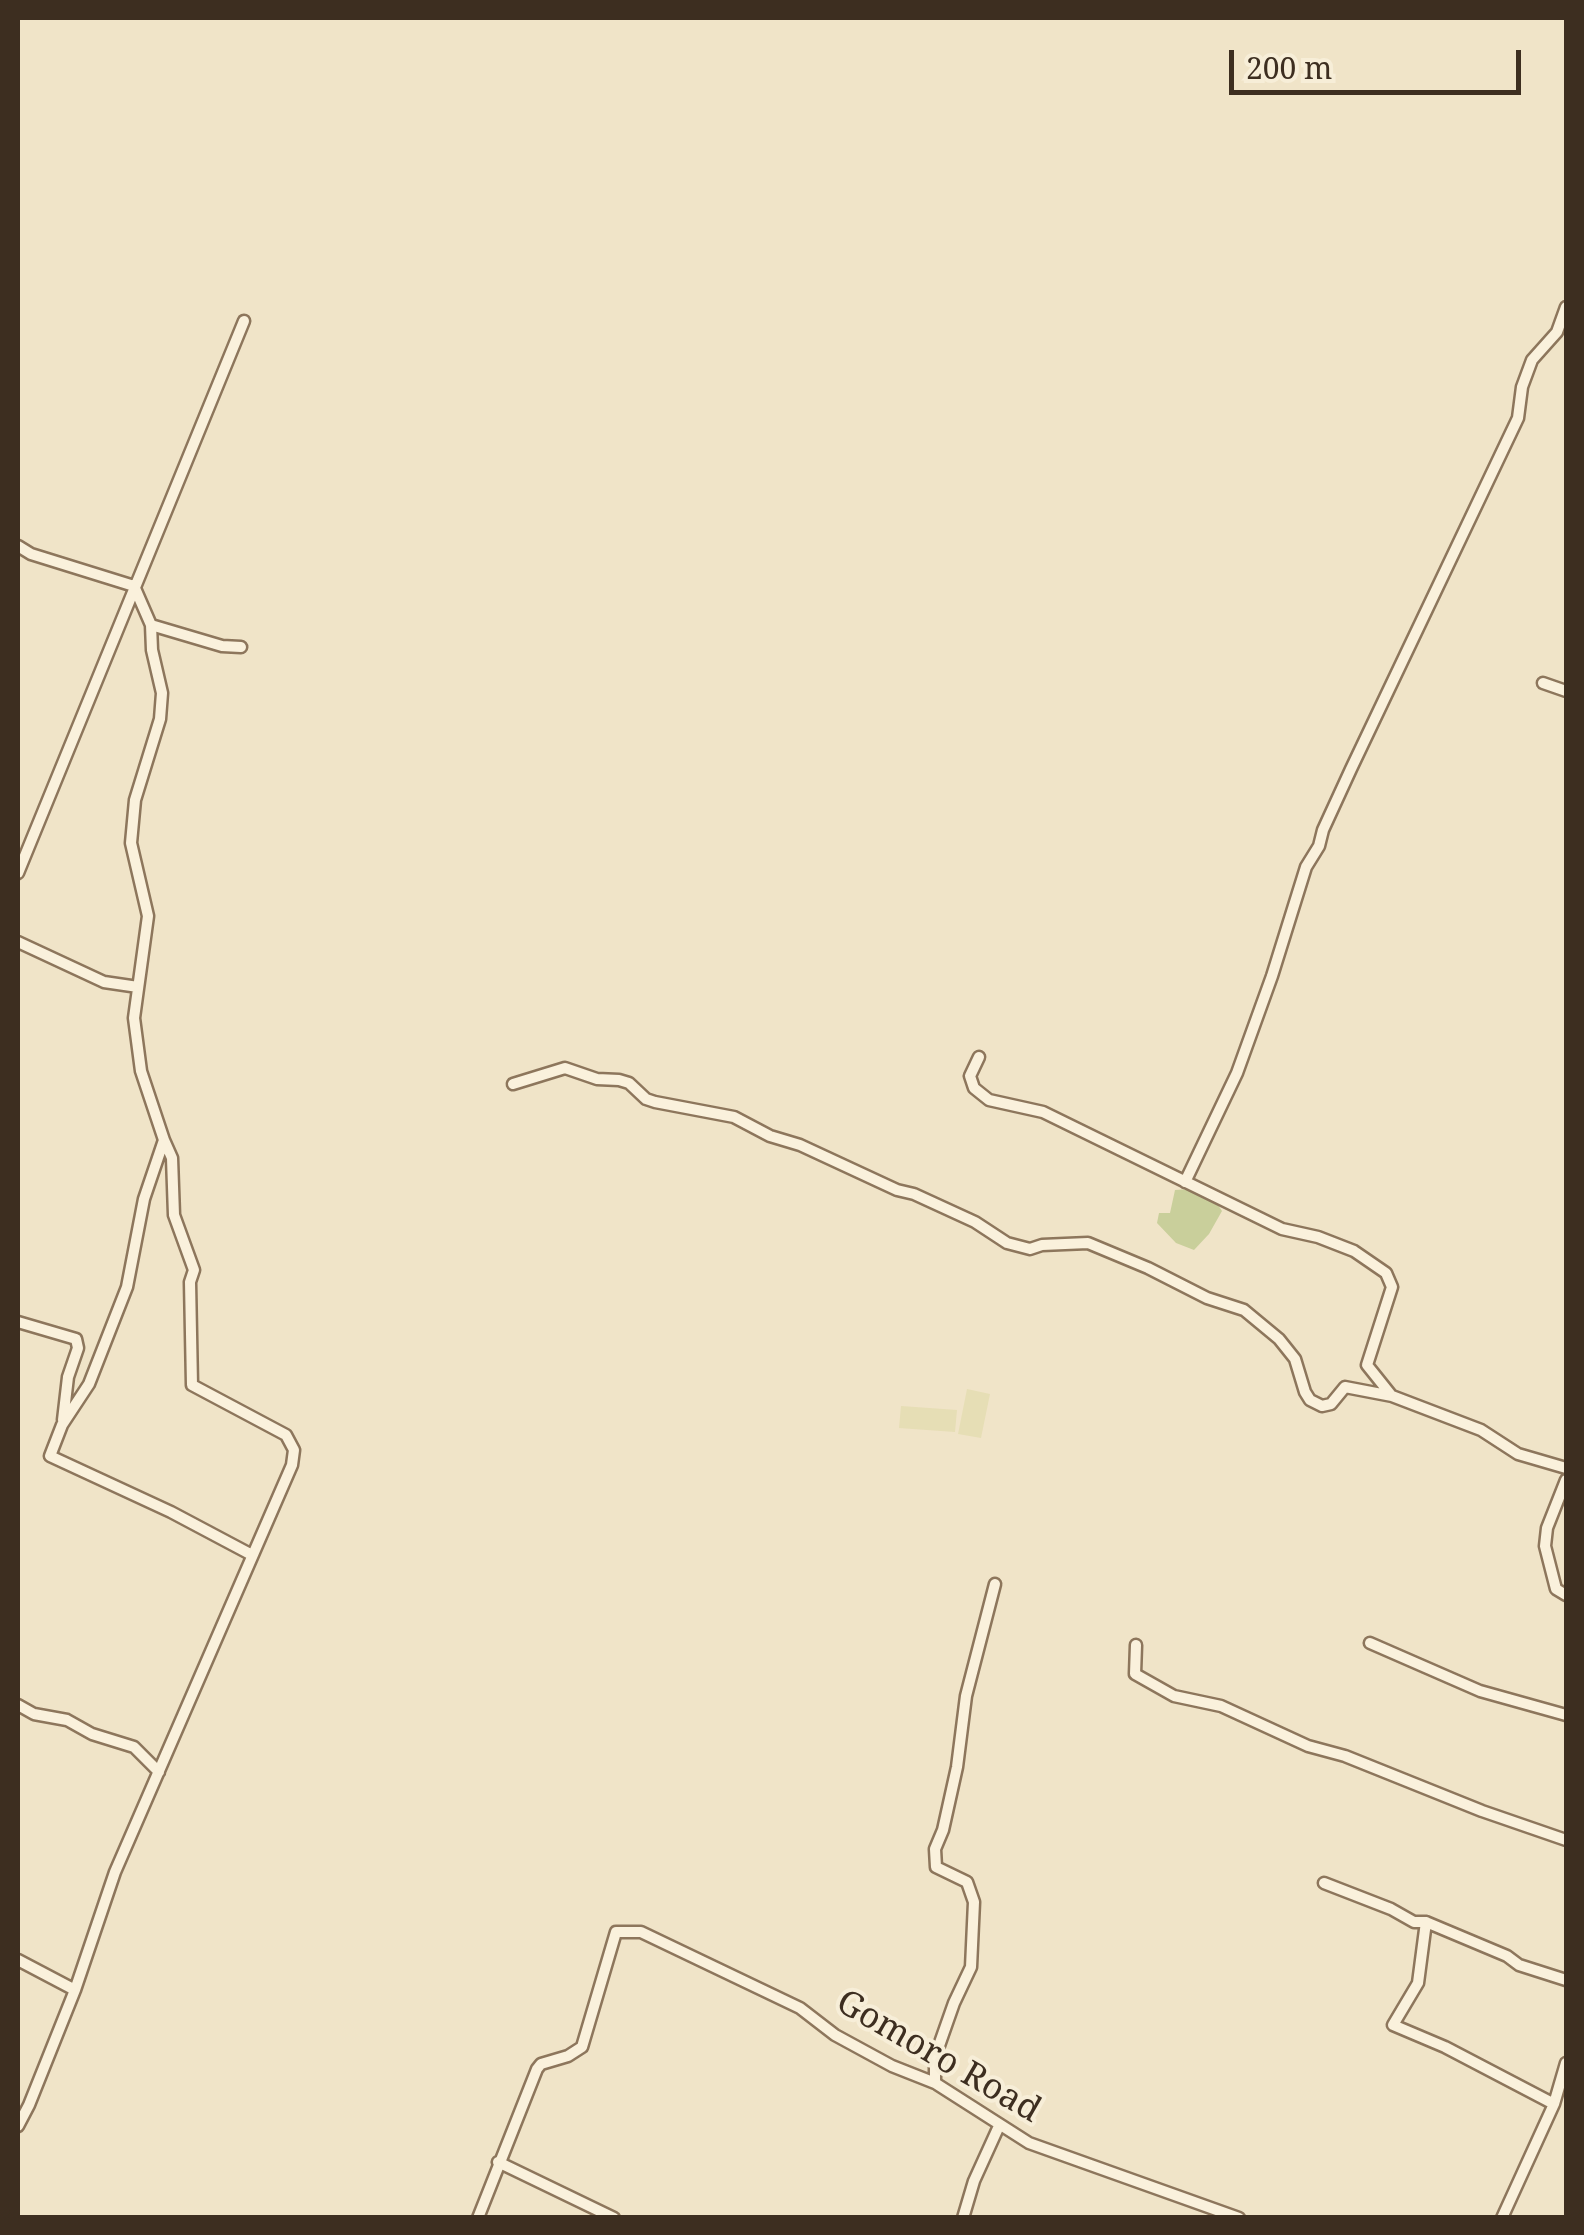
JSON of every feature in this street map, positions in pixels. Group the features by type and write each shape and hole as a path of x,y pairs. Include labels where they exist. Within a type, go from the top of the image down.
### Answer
{"street":[{"path":"1184,1182 1237,1073 1306,867 1518,418 1522,387 1532,360 1556,332 1566,307"},
{"path":"18,873 244,321"},
{"path":"18,546 31,554 134,586 152,625 152,650 162,693 160,718 135,800 131,844 148,916 134,1018 141,1071 172,1158 174,1216 194,1270 190,1282 192,1385 286,1435 294,1450 292,1465 115,1872 30,2106 18,2126"},
{"path":"152,625 222,646 241,647"},
{"path":"1542,683 1566,691"},
{"path":"18,942 104,982 138,986"},
{"path":"978,1057 970,1076 974,1088 990,1100 1043,1112 1282,1229 1318,1236 1354,1251 1386,1273 1392,1287 1367,1365 1392,1396"},
{"path":"513,1084 565,1068 629,1083 655,1102 734,1116 770,1136 800,1145 896,1190 914,1194 986,1228 1006,1243 1030,1249 1088,1243 1208,1298 1244,1310 1295,1359 1305,1392 1322,1406 1331,1404 1345,1387 1392,1396 1480,1430 1518,1454 1566,1468"},
{"path":"164,1140 144,1199 126,1287 89,1384 62,1425 50,1456 252,1555"},
{"path":"18,1322 76,1339 78,1348 68,1378 62,1425"},
{"path":"1566,1480 1547,1528 1545,1546 1556,1589 1566,1595"},
{"path":"935,2084 935,2057 971,1966 974,1902 967,1882 936,1867 936,1849 944,1830 966,1696 994,1584"},
{"path":"1370,1644 1480,1691 1566,1715"},
{"path":"1136,1645 1134,1674 1174,1696 1222,1706 1308,1746 1345,1756 1566,1840"},
{"path":"18,1705 34,1714 67,1720 92,1734 134,1746 159,1772"},
{"path":"1324,1883 1507,1956 1519,1965 1566,1980"},
{"path":"1426,1922 1418,1983 1394,2025 1554,2104"},
{"name":"Gomoro Road","path":"498,2162 537,2069 582,2046 616,1932 641,1932 800,2008 834,2035 935,2084 1029,2142 1239,2218"},
{"path":"18,1960 74,1990"},
{"path":"1502,2218 1564,2082 1566,2063"},
{"path":"963,2218 998,2126"},
{"path":"478,2218 498,2162 614,2218"}],"shaded area":[{"path":"967,1389 990,1394 981,1438 958,1434"},
{"path":"901,1406 957,1410 955,1432 899,1428"}],"green space":[{"path":"1189,1189 1216,1202 1222,1211 1194,1250 1176,1243 1157,1223 1159,1213 1170,1213 1175,1190"}]}
